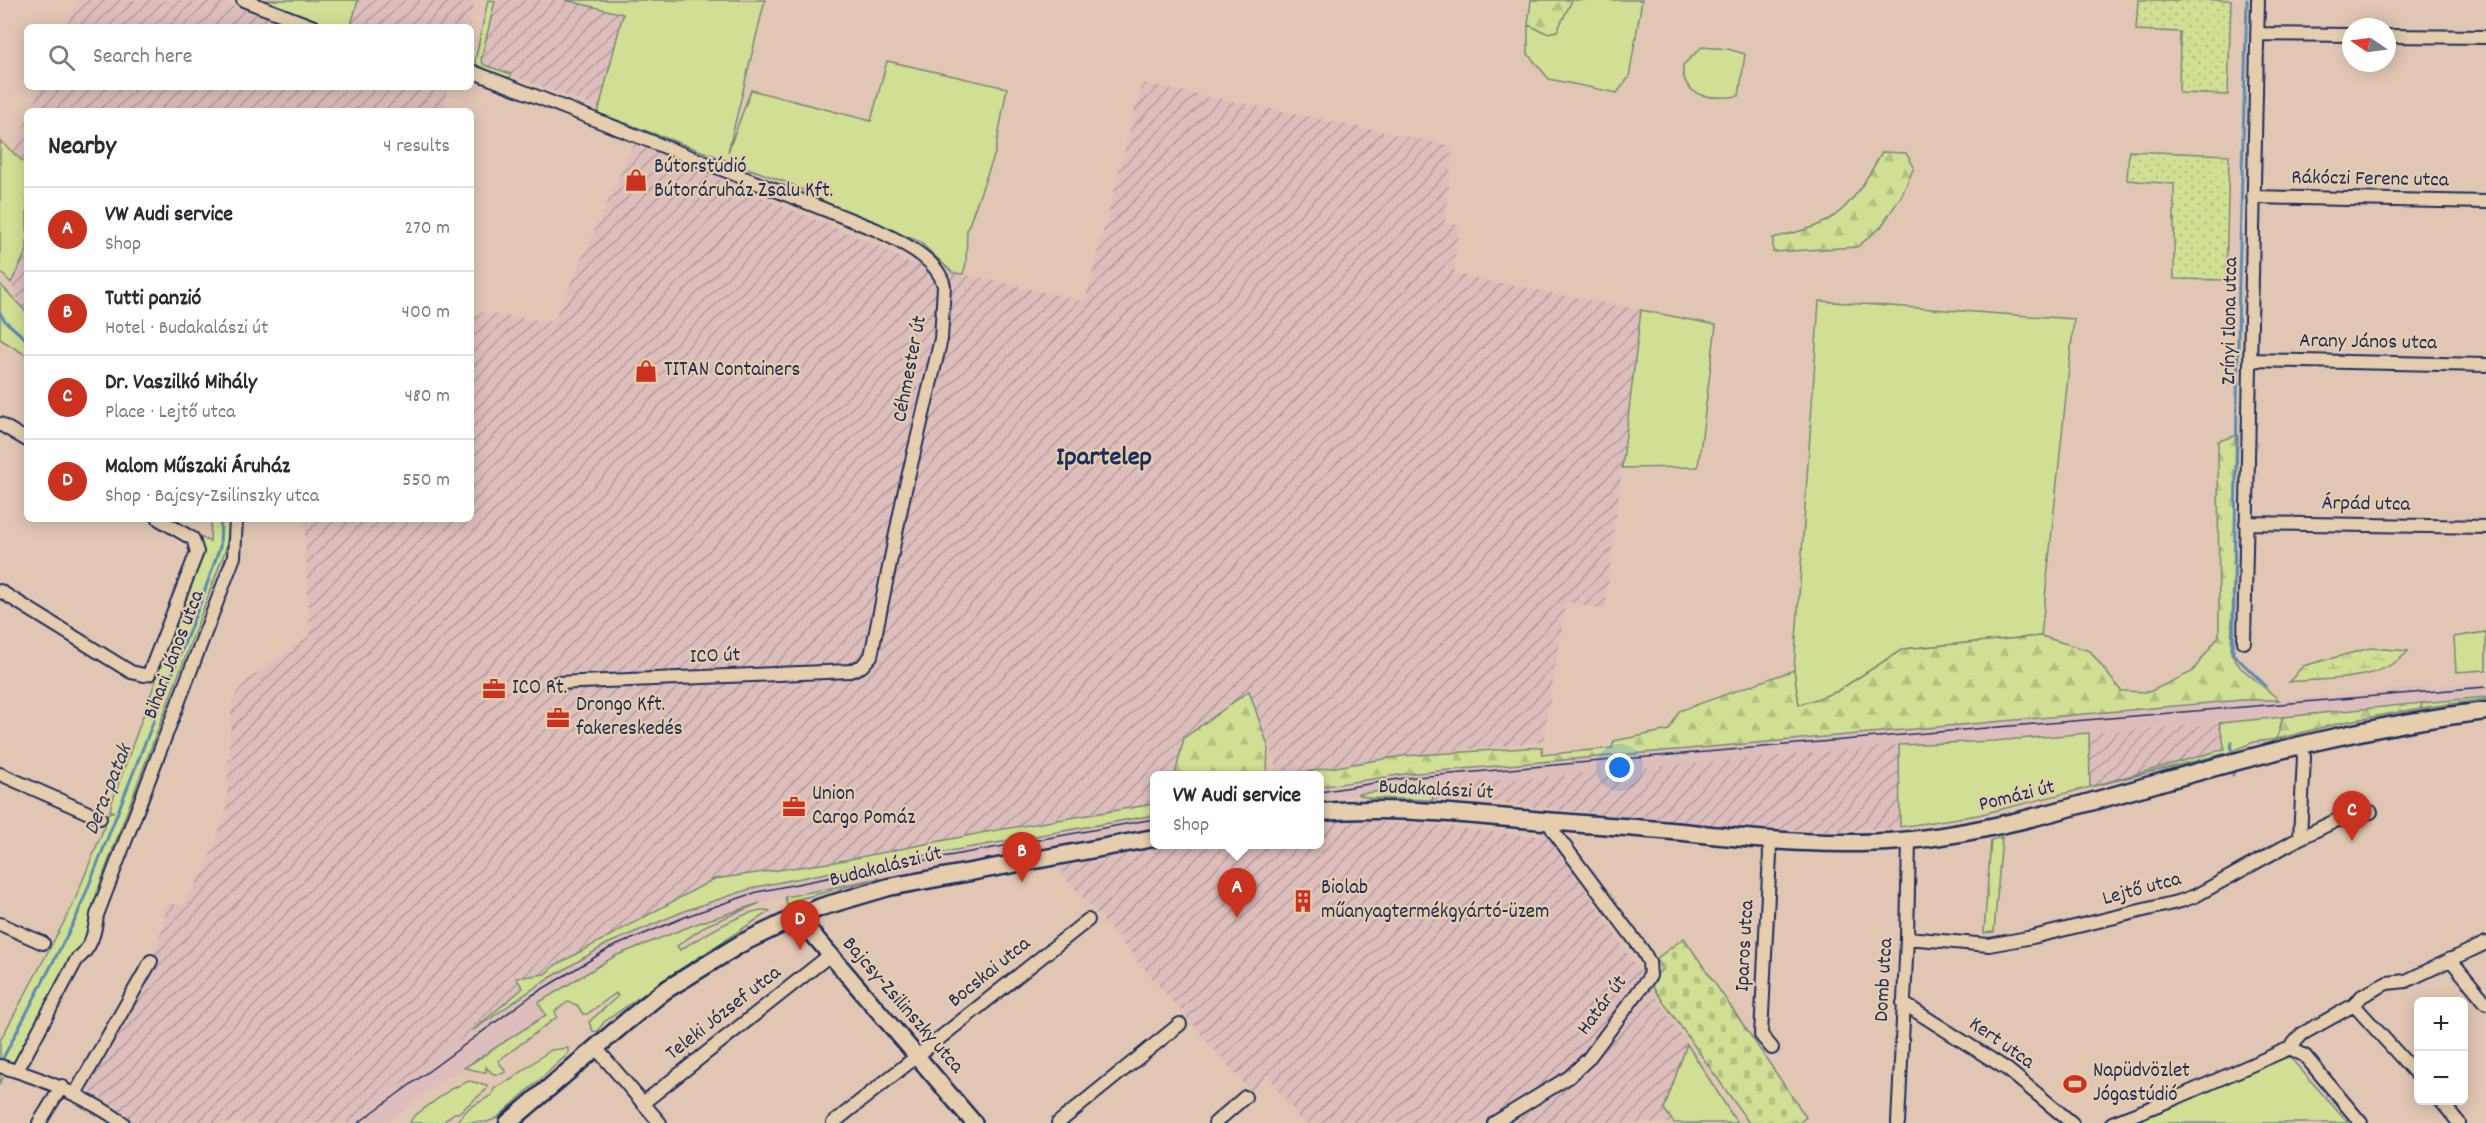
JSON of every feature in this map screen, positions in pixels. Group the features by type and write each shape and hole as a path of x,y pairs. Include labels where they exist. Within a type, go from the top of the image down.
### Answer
{"main road":[{"name":"Pomázi út","path":"1549,822 1709,834 1769,842 1843,844 1909,840 2005,824 2301,744 2422,718 2486,711"},
{"name":"Budakalászi út","path":"1324,812 1366,809 1418,810 1549,822"},
{"name":"Budakalászi út","path":"508,1123 675,984 742,943 798,917 889,887 1150,839"}],"street":[{"path":"243,0 306,24"},
{"name":"Zrínyi Ilona utca","path":"2244,642 2258,0"},
{"path":"2257,34 2342,35"},
{"path":"2396,36 2486,37"},
{"name":"Céhmester út","path":"474,72 877,230 922,254 943,280 941,339 904,494 870,656"},
{"name":"Rákóczi Ferenc utca","path":"2253,197 2486,202"},
{"name":"Arany János utca","path":"2250,360 2486,365"},
{"path":"2,429 24,439"},
{"path":"0,591 131,672 149,674 197,552 193,539 164,522"},
{"name":"Bihari János utca","path":"17,1071 76,959 84,953 94,933 97,915 234,557 236,522"},
{"name":"Árpád utca","path":"2246,523 2486,527"},
{"name":"ICO út","path":"556,684 850,671 862,666 870,656"},
{"path":"2300,838 2304,757 2301,744"},
{"path":"0,774 100,818"},
{"name":"Lejtő utca","path":"1907,938 1989,945 2033,937 2181,901 2195,896 2335,821 2371,812"},
{"name":"Határ út","path":"1494,1123 1569,1077 1582,1065 1650,976 1649,962 1643,951 1554,832 1549,822"},
{"name":"Domb utca","path":"1898,1123 1907,938 1909,840"},
{"name":"Iparos utca","path":"1769,842 1761,1035 1772,1048"},
{"name":"Bajcsy-Zsilinszky utca","path":"798,917 974,1123"},
{"name":"Bocskai utca","path":"833,1123 1088,920"},
{"path":"0,924 43,943"},
{"path":"2112,1123 2176,1098 2290,1048 2302,1034 2354,1005 2362,996 2387,983 2406,981 2486,943"},
{"name":"Teleki József utca","path":"643,1102 830,955"},
{"path":"2450,959 2486,1003"},
{"path":"75,1094 151,961"},
{"name":"Kert utca","path":"1904,1003 2008,1070 2072,1123"},
{"path":"2354,1005 2414,1072"},
{"path":"1058,1123 1180,1024"},
{"path":"596,1048 660,1123"},
{"path":"2290,1048 2305,1056 2361,1123"},
{"path":"2,1066 62,1086 123,1123"},
{"path":"39,1123 62,1086"},
{"path":"1215,1123 1245,1097"},
{"path":"2443,1105 2459,1123"}],"shaded area":[{"path":"78,0 215,0 287,24 67,24"},
{"path":"358,0 475,0 470,24 351,24"},
{"path":"495,0 565,0 623,13 599,108 484,65 481,60"},
{"path":"1142,83 1453,146 1445,222 1459,225 1454,274 1641,310 1605,610 1566,602 1543,742 1402,756 1306,771 1279,771 1249,692 1184,738 1176,771 1150,771 1150,805 986,832 835,862 713,879 555,966 545,974 517,978 523,987 472,1031 349,1123 132,1123 111,1104 84,1088 151,968 168,903 183,906 206,867 226,813 232,701 242,684 310,635 304,522 474,522 474,311 553,322 634,144 876,245 908,262 1085,301"},
{"path":"40,90 447,90 444,108 31,108"},
{"path":"24,126 24,162 13,152"},
{"path":"24,256 24,310 21,307 11,283"},
{"path":"2486,682 2486,697 2283,717 1994,741 1899,745 1431,785 1324,799 1324,786 1405,774 2243,700 2279,700"},
{"path":"2219,723 2226,749 2089,787 2089,733"},
{"path":"1899,745 1900,827 1840,831 1730,829 1485,801 1433,800 1431,785 1545,777"},
{"path":"1150,816 1150,830 837,885 760,903 696,924 539,1003 547,1015 434,1087 388,1123 349,1123 472,1031 540,984 607,944 687,910 756,887"},
{"path":"1324,818 1427,824 1531,836 1550,835 1687,1044 1664,1109 1674,1123 1303,1123 1267,1076 1251,1092 1056,867 1153,849 1324,849"}],"green space":[{"path":"256,0 358,0 351,24 325,24 293,15"},
{"path":"488,0 495,1 481,60 484,65 511,74 510,78 479,68 475,61"},
{"path":"565,0 765,0 728,152 751,90 871,121 887,61 1007,88 995,153 967,230 966,264 963,274 953,273 920,242 839,209 791,184 598,113 623,14"},
{"path":"1531,0 1572,0 1557,31 1547,33 1528,25"},
{"path":"1572,0 1642,0 1629,77 1617,93 1549,79 1528,54 1528,25 1547,33 1556,31"},
{"path":"2138,0 2231,0 2228,95 2179,93 2180,32 2136,30"},
{"path":"1702,47 1728,49 1745,54 1739,96 1710,97 1693,91 1687,85 1683,65"},
{"path":"0,141 24,162 24,256 11,283 0,271"},
{"path":"2129,151 2229,155 2226,280 2174,279 2174,184 2127,180"},
{"path":"1882,152 1906,153 1914,167 1902,195 1881,227 1857,247 1773,252 1773,238 1813,227 1829,219 1848,204"},
{"path":"0,284 24,310 24,354 0,339"},
{"path":"1819,301 2074,319 2041,636 1903,649 1836,692 1799,706 1794,670"},
{"path":"1641,310 1716,325 1698,467 1622,468"},
{"path":"2238,435 2231,654 2240,667 2279,700 2243,700 1405,774 1324,786 1324,771 1311,771 1402,756 1542,747 1542,755 1612,748 1614,741 1669,730 1679,711 1794,670 1799,705 1836,692 1903,649 2041,636 2090,651 2121,691 2149,692 2192,672 2219,636 2218,441"},
{"path":"211,522 230,522 226,548 101,881 90,914 95,917 91,931 19,1064 5,1060 0,1072 0,1041 72,907 105,825 101,822 110,812 114,812 110,810 112,802 197,566 199,540 197,535 210,542"},
{"path":"2486,632 2486,670 2456,672 2454,637"},
{"path":"2370,648 2408,651 2383,669 2368,674 2289,682 2303,666"},
{"path":"1249,691 1268,746 1267,771 1176,771 1184,738"},
{"path":"2486,697 2486,699 2421,708 2422,703"},
{"path":"2422,703 2421,708 2344,722 2277,739 2283,717"},
{"path":"2283,717 2277,739 2254,742 2227,753 1978,815 1900,827 1899,745 1994,741 2089,733 2090,787 2225,749 2219,723"},
{"path":"1431,785 1433,800 1369,798 1357,794"},
{"path":"1150,805 1150,816 756,887 687,910 607,944 540,984 472,1031 523,988 516,978 545,974 554,966 714,879 835,862 986,832"},
{"path":"2002,837 1994,932 1984,933 1991,840"},
{"path":"880,878 795,900 788,908 785,897"},
{"path":"760,903 707,925 677,946 680,950 725,924 751,913 762,910 770,911 668,977 604,1022 597,1032 593,1031 589,1022 618,996 616,993 587,1014 583,1014 577,1005 568,1002 555,1011 557,1017 498,1061 506,1072 493,1073 486,1067 486,1072 464,1068 546,1015 538,1003 615,956 696,924"},
{"path":"1684,938 1806,1117 1799,1123 1749,1123 1650,983 1662,969 1656,959"},
{"path":"1687,1044 1737,1123 1674,1123 1664,1109"},
{"path":"568,1048 568,1054 497,1118 487,1122 455,1123 469,1108 492,1095 494,1089 512,1079 551,1050"},
{"path":"2287,1054 2348,1123 2133,1123"},
{"path":"0,1072 5,1074 0,1083"},
{"path":"469,1081 487,1085 486,1090 458,1113 454,1113 442,1123 410,1123 413,1117 451,1089"}],"waterway":[{"path":"2247,0 2239,280 2233,654 2266,686"},
{"name":"Dera-patak","path":"0,313 5,321 24,337"},
{"name":"Dera-patak","path":"1,1062 76,918 201,601 220,547 221,522"},
{"path":"2231,749 2232,742"}],"tram line":[{"path":"1324,791 1405,778 2486,687"},
{"path":"358,1123 531,996 610,948 690,915 757,892 1150,820"}],"place":[{"name":"Bútorstúdió Bútoráruház Zsalu Kft.","path":"636,180"},
{"name":"TITAN Containers","path":"646,371"},
{"name":"ICO Rt.","path":"494,689"},
{"name":"Drongo Kft. fakereskedés","path":"558,718"},
{"name":"Union Cargo Pomáz","path":"794,807"},
{"name":"Dr. Vaszilkó Mihály","path":"2352,841"},
{"name":"Tutti panzió","path":"1022,882"},
{"name":"Biolab műanyagtermékgyártó-üzem","path":"1303,901"},
{"name":"VW Audi service","path":"1237,918"},
{"name":"Malom Műszaki Áruház","path":"800,950"},
{"name":"Napüdvözlet Jógastúdió","path":"2075,1084"}],"district":[{"name":"Ipartelep","path":"1104,458"}]}
